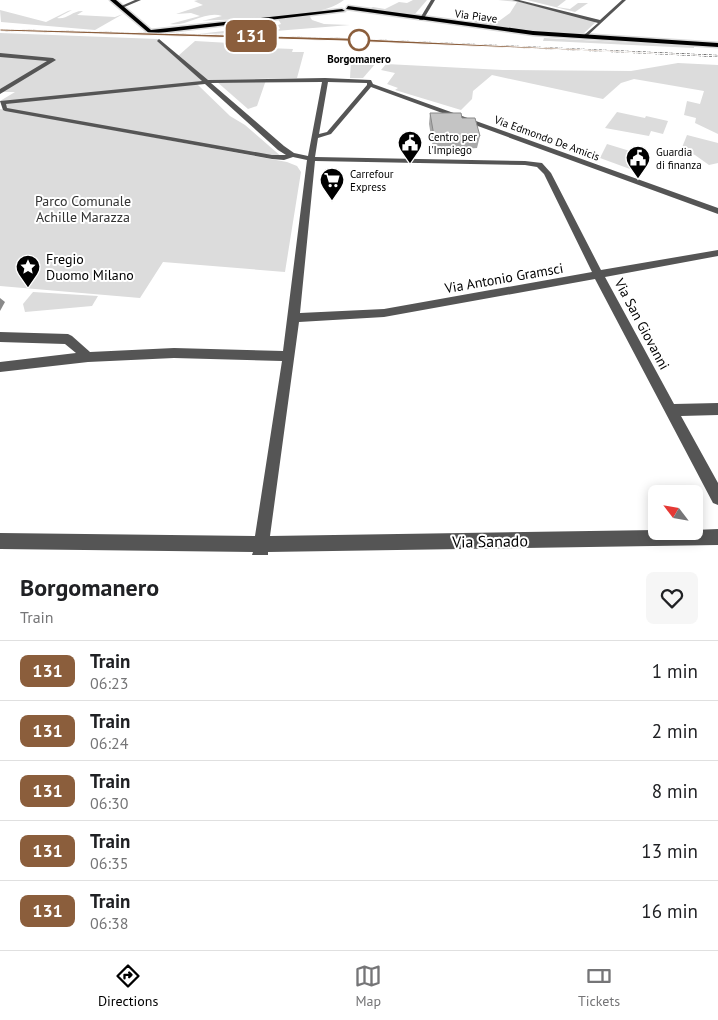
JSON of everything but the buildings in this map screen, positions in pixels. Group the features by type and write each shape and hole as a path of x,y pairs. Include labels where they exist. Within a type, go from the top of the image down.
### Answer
{"main road":[{"path":"113,0 121,7"},
{"name":"Via Piave","path":"121,7 150,32 316,13 344,7 501,30 718,45"}],"street":[{"path":"121,7 139,0"},
{"path":"421,19 433,0"},
{"path":"519,0 601,22"},
{"path":"585,37 624,0"},
{"path":"159,40 261,131 292,155"},
{"path":"0,55 53,60 0,92"},
{"path":"261,549 294,318 312,158 325,80"},
{"path":"369,83 325,80 207,82 1,103 5,109 272,157 284,158 292,155 312,158 525,163 539,165 538,159 544,149"},
{"path":"316,137 329,133 369,83"},
{"name":"Via Edmondo De Amicis","path":"369,83 544,149 718,211"},
{"name":"Via San Giovanni","path":"539,165 547,173 599,276 718,498"},
{"name":"Via Antonio Gramsci","path":"294,318 384,314 718,254"},
{"path":"0,337 68,339 88,357"},
{"path":"0,367 88,357 174,353 288,356"},
{"path":"672,410 718,409"},
{"name":"Via Sanado","path":"0,541 261,549 718,537"}],"green space":[{"path":"344,0 332,7 296,15 202,21 222,16 210,15 183,23 170,24 200,16 191,13 176,14 203,5 194,1"},
{"path":"413,0 427,0 415,14 369,9 373,7 385,9 399,2 407,3"},
{"path":"498,0 512,0 597,21 582,35 490,27 469,23 482,19 499,21 510,13 517,2"},
{"path":"527,0 566,0 557,7 570,9 578,3 588,3 575,12"},
{"path":"0,10 46,22 72,10 57,18 64,18 79,11 83,11 77,15 115,17 123,14 95,30 1,22"},
{"path":"309,15 312,20 324,24 350,25 251,33 198,34 224,31 230,28 262,26 265,31 280,29 278,25 281,24 278,19"},
{"path":"0,33 158,39 178,56 195,41 247,44 245,47 293,49 292,52 304,52 297,78 205,80 197,84 230,116 245,125 283,158 5,109 0,101 15,92 0,92"},
{"path":"544,38 694,46 694,48 543,41"},
{"path":"351,60 376,63 363,78 350,78"},
{"path":"678,63 718,65 718,134 695,123 696,118 684,115 687,101 700,104 704,91 634,79 621,83 603,99 492,75 473,91 472,99 461,110 395,90 398,88 387,84 395,73 381,70 386,64 503,70 631,71"},
{"path":"266,80 257,106 248,109 216,81"},
{"name":"Parco Comunale Achille Marazza","path":"0,109 287,162 297,166 301,172 285,272 163,262 140,298 0,286"},
{"path":"617,112 668,121 663,134 651,131 649,136 605,128"},
{"path":"687,135 718,143 718,163 709,165 695,155 681,150"},
{"path":"607,144 643,155 630,169 600,158"},
{"path":"33,292 98,296 92,306 25,312 23,304"}],"railway":[{"path":"0,30 345,39 718,56"}],"train":[{"name":"131","path":"0,30 345,39 718,56"}],"place":[{"name":"Borgomanero","path":"359,40"},
{"name":"Centro per l'Impiego","path":"410,164"},
{"name":"Guardia di finanza","path":"638,179"},
{"name":"Carrefour Express","path":"332,201"},
{"name":"Fregio Duomo Milano","path":"28,288"}]}
